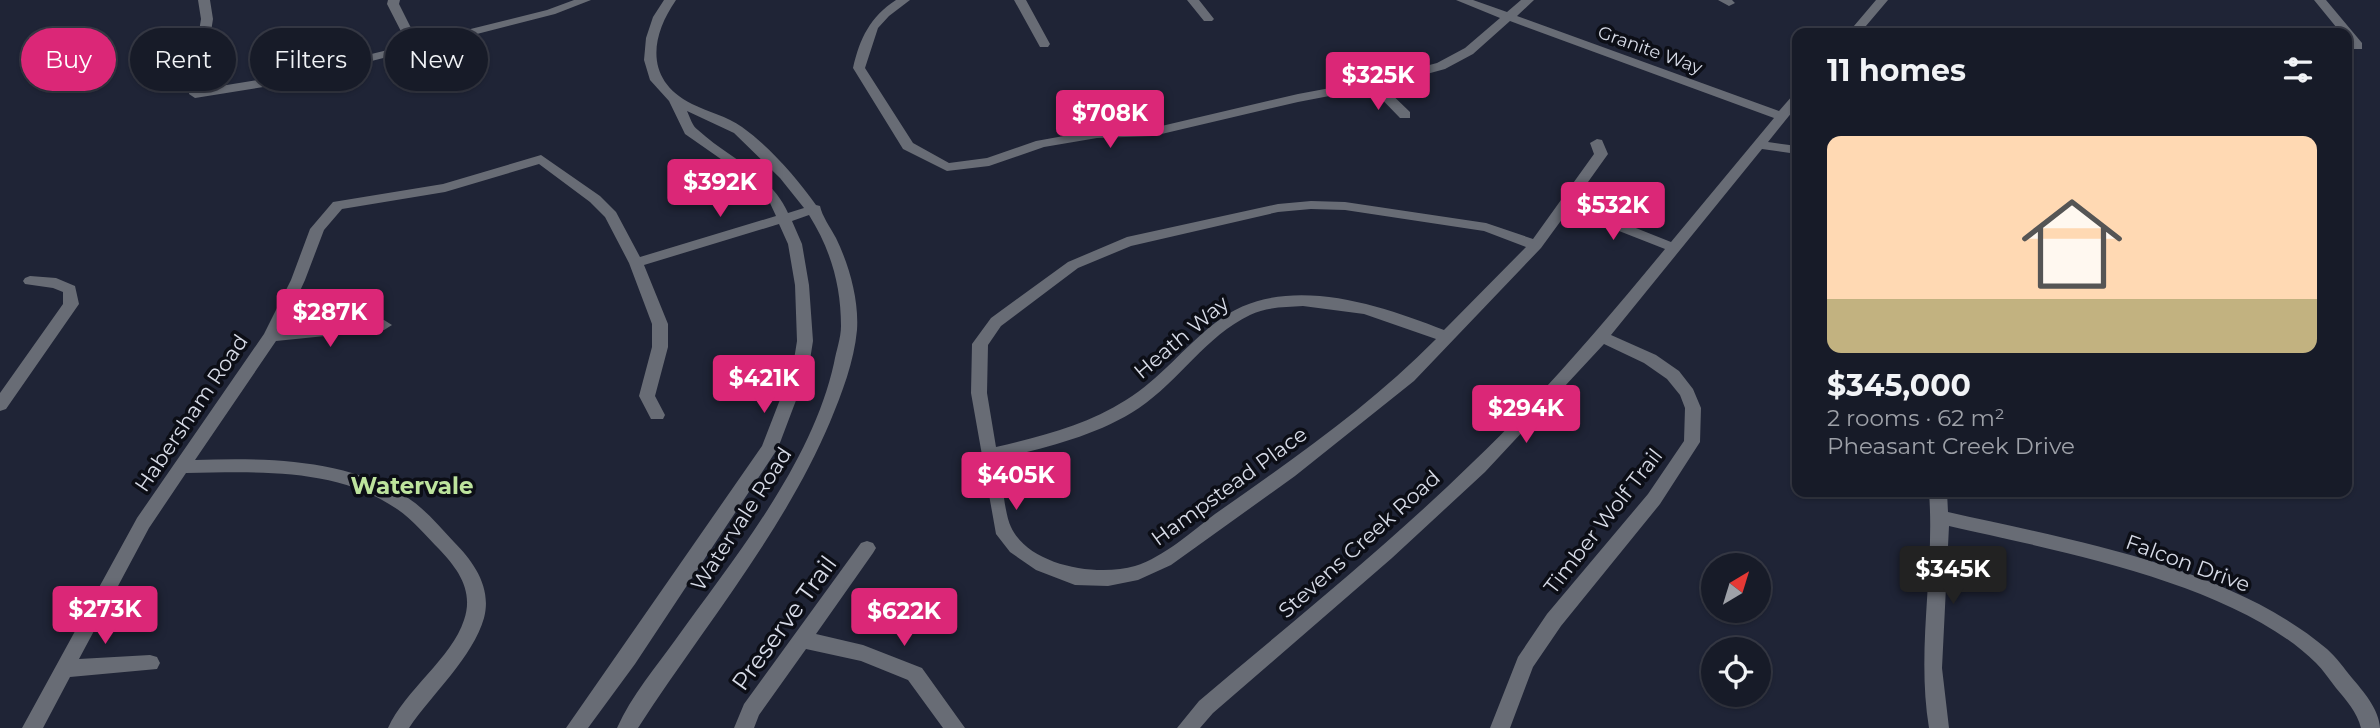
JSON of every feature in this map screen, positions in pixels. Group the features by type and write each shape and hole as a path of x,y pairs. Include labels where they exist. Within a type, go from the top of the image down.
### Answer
{"street":[{"path":"204,0 207,19 195,94 282,80 385,53"},
{"path":"394,0 393,4 405,28"},
{"path":"541,0 551,12"},
{"path":"485,28 551,12 585,0"},
{"name":"Watervale Road","path":"576,728 770,448 801,366 804,317 795,244 776,201 733,160 690,131 674,98 656,80 652,58 653,35 658,18 670,0"},
{"path":"904,0 876,19 864,41 859,68 908,146 947,167 989,162 1041,144 1097,134 1153,132 1298,98 1374,84 1441,65 1469,51 1506,16 1528,0"},
{"path":"1020,0 1044,44"},
{"path":"1193,0 1208,19"},
{"name":"Granite Way","path":"1462,0 1781,116"},
{"path":"1857,28 1882,0"},
{"path":"2320,0 2343,28"},
{"path":"2352,39 2358,46"},
{"path":"1374,84 1405,115"},
{"name":"Watervale Road","path":"627,728 788,492 835,397 849,324 844,278 815,209 778,166 734,127 674,98"},
{"name":"Stevens Creek Road","path":"1187,728 1206,707 1386,553 1479,467 1601,336 1672,247 1761,145 1792,104"},
{"name":"Hampstead Place","path":"1536,245 1486,227 1365,209 1311,205 1278,208 1181,229 1101,251 1073,265 1017,304 996,322 980,344 977,369 1002,529 1016,547 1042,565 1075,578 1108,578 1138,573 1166,560 1289,471 1408,377 1536,245 1601,154 1597,144"},
{"path":"1761,145 1792,149"},
{"name":"Habersham Road","path":"32,728 143,523 184,467 271,336 299,280 317,229 338,205 445,188 541,159 595,199 611,215 636,263 660,324 660,348 647,396 657,415"},
{"path":"1566,205 1672,247"},
{"path":"636,263 815,209"},
{"path":"0,405 71,304 70,290 56,282 30,281"},
{"name":"Heath Way","path":"989,455 1066,437 1133,404 1189,358 1223,324 1246,309 1272,302 1346,304 1402,319 1447,337"},
{"path":"271,336 384,325"},
{"name":"Timber Wolf Trail","path":"1500,728 1525,663 1554,620 1654,499 1692,442 1693,408 1687,393 1673,375 1650,359 1601,336"},
{"path":"184,467 277,464 375,488 404,505 455,554 475,580 477,597 474,621 398,728"},
{"path":"1939,497 1942,516 1934,605 1931,695 1939,728"},
{"name":"Falcon Drive","path":"1942,516 2107,557 2188,583 2247,607 2314,648 2344,677 2371,728"},
{"name":"Preserve Trail","path":"744,728 751,710 804,640 867,548"},
{"path":"804,640 863,653 915,674 955,728"},
{"path":"64,669 150,663"}],"district":[{"name":"Watervale","path":"412,486"}]}
